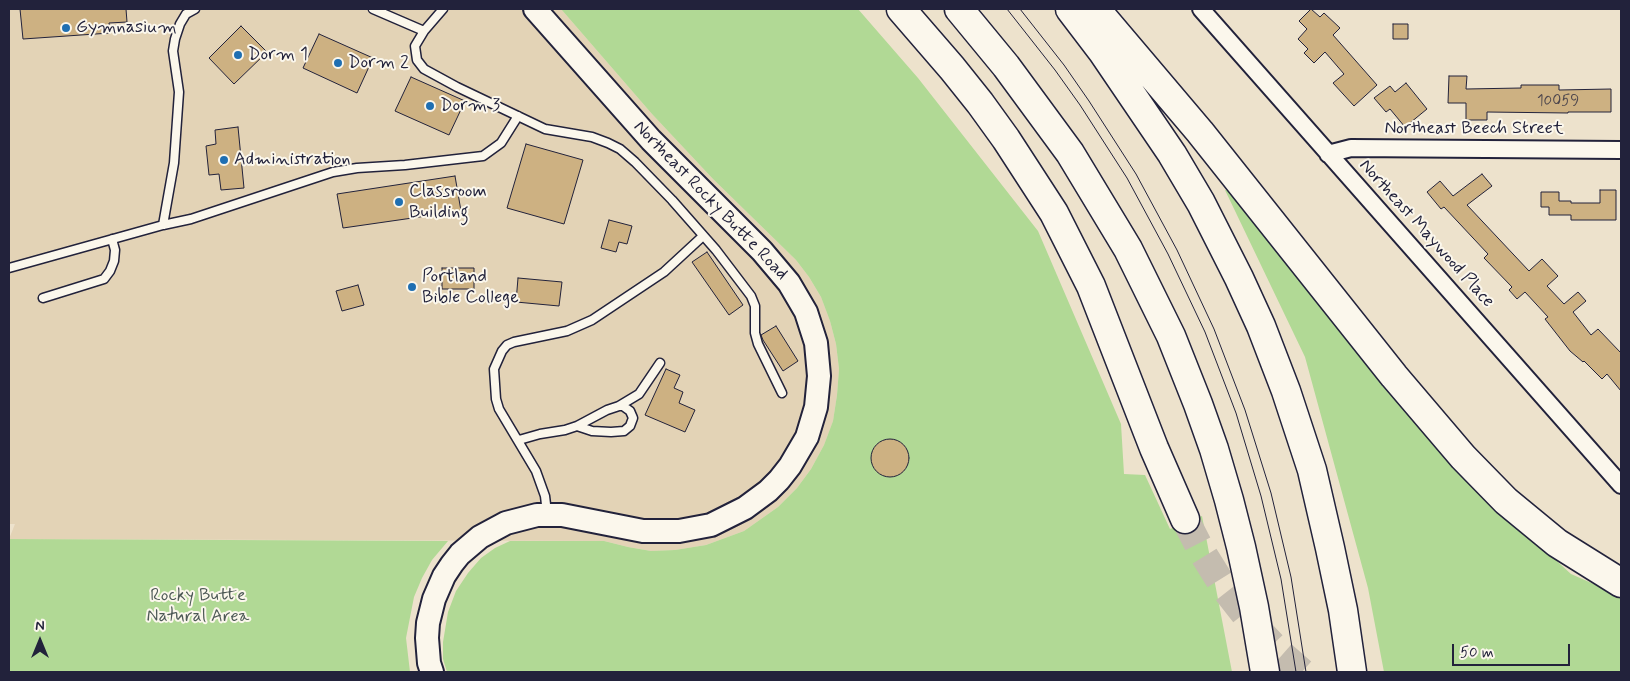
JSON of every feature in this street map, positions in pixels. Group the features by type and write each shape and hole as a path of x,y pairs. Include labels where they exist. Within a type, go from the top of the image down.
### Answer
{"highway":[{"path":"901,9 985,110 1025,167 1054,213 1091,286 1154,448 1185,519"},
{"path":"959,9 1006,66 1070,153 1128,249 1170,336 1198,404 1229,500 1250,590 1264,672"},
{"path":"1070,9 1102,51 1182,170 1239,278 1261,326 1286,391 1312,470 1332,557 1353,669"},
{"path":"1091,9 1100,14 1200,132 1394,376 1463,457 1506,501 1550,538 1586,563 1621,583"}],"street":[{"name":"Northeast Rocky Butte Road","path":"432,672 427,638 431,610 439,588 452,564 471,544 506,523 529,516 547,515 584,519 634,529 679,532 730,516 745,508 768,491 790,466 800,452 813,421 816,407 819,376 816,344 812,326 798,296 762,251 651,140 536,9"},
{"name":"Northeast Maywood Place","path":"1201,9 1621,485"},
{"name":"Northeast Beech Street","path":"1328,154 1351,148 1621,150"}],"lane":[{"path":"163,225 174,163 179,92 173,51 174,39 186,14 195,9"},
{"path":"373,9 424,32"},
{"path":"443,9 414,46 417,60 424,69 456,87 545,129 592,137 620,149 672,200 738,276 755,306 755,333 758,344 782,393"},
{"path":"9,268 163,225 191,220 334,172 357,168 405,166 483,156 501,143 518,116"},
{"path":"547,515 545,496 536,471 499,409 494,390 494,369 502,351 507,345 514,342 567,331 592,320 664,272 703,236"},
{"path":"43,298 104,280 114,261 115,250 112,239"},
{"path":"519,440 577,426 607,410 619,406 638,394 660,363"},
{"path":"577,426 610,432 624,431 632,422 632,414 627,408 619,406"}],"shaded area":[{"name":"Portland Bible College","path":"9,9 561,9 652,114 713,179 796,260 821,297 836,344 839,369 833,421 824,445 811,469 797,488 778,507 744,531 706,545 675,550 651,551 604,541 9,539 15,524 9,524"}],"green space":[{"path":"561,9 858,9 918,78 1038,231 1121,424 1124,474 1145,475 1170,529 1202,516 1232,672 447,672 443,659 443,642 448,612 456,591 481,558 495,548 510,541 604,541 651,551 675,550 706,545 744,531 778,507 797,488 811,469 824,445 833,421 839,369 836,344 821,297 809,277 796,260 713,179 652,114"},
{"path":"1225,190 1231,191 1445,459 1571,574 1621,596 1621,671 1384,672 1368,588 1305,357"},
{"name":"Rocky Butte Natural Area","path":"9,539 448,541 432,560 414,597 406,638 410,672 9,672"}],"building":[{"name":"Gymnasium","path":"20,9 126,9 127,22 109,23 110,33 23,39"},
{"path":"1311,9 1320,17 1324,13 1340,28 1333,35 1377,85 1354,106 1333,83 1344,74 1325,52 1314,63 1304,53 1308,49 1298,39 1307,29 1299,21"},
{"path":"1393,24 1408,24 1408,39 1393,39"},
{"name":"Dorm 1","path":"241,26 267,52 234,84 209,58"},
{"name":"Dorm 2","path":"319,34 373,58 357,93 303,68"},
{"path":"1449,76 1467,76 1466,89 1521,88 1521,85 1559,85 1559,90 1611,89 1611,112 1487,112 1487,120 1466,120 1466,103 1448,103"},
{"name":"Dorm 3","path":"411,77 465,101 449,135 395,111"},
{"path":"1406,83 1427,109 1405,127 1390,109 1386,112 1374,98 1390,86 1395,92"},
{"name":"Administration","path":"238,127 244,188 221,190 219,174 209,175 206,146 216,144 215,130"},
{"path":"526,144 583,160 564,224 507,208"},
{"path":"1482,174 1492,186 1467,205 1529,271 1542,259 1558,276 1547,286 1564,304 1578,292 1586,301 1573,312 1591,335 1598,329 1621,353 1621,391 1607,374 1602,379 1584,361 1570,351 1545,319 1548,317 1525,292 1517,299 1509,290 1512,287 1484,258 1488,254 1444,207 1441,209 1427,192 1440,181 1453,196"},
{"name":"Classroom Building","path":"455,176 461,211 343,228 337,194"},
{"path":"1600,190 1616,190 1616,220 1571,220 1571,215 1549,215 1549,207 1541,207 1541,192 1559,192 1559,201 1600,203"},
{"path":"609,220 632,226 627,244 619,242 616,252 601,248"},
{"path":"707,252 743,305 729,315 692,262"},
{"path":"442,268 474,268 474,289 442,289"},
{"path":"518,278 562,282 559,306 516,302"},
{"path":"358,285 364,305 342,311 336,291"},
{"path":"776,326 798,361 783,371 761,335"},
{"path":"666,369 680,375 674,388 683,392 679,403 695,410 685,432 645,415"},
{"path":"890,439 897,440 903,445 908,451 908,465 903,471 897,476 890,477 883,476 877,471 872,465 871,458 872,451 877,445 883,440"}],"tunnel":[{"path":"1185,519 1202,552 1225,589 1250,621 1278,651 1302,672"}],"tram line":[{"path":"1007,9 1080,105 1127,178 1168,254 1205,332 1236,413 1261,496 1281,579 1296,672"},
{"path":"1020,9 1064,65 1136,174 1177,250 1214,329 1245,410 1271,493 1291,577 1306,672"}],"place":[{"name":"Gymnasium","path":"66,28"},
{"name":"Dorm 1","path":"238,55"},
{"name":"Dorm 2","path":"338,63"},
{"name":"Dorm 3","path":"430,106"},
{"name":"Administration","path":"224,160"},
{"name":"Classroom Building","path":"399,202"},
{"name":"Portland Bible College","path":"412,287"}]}
